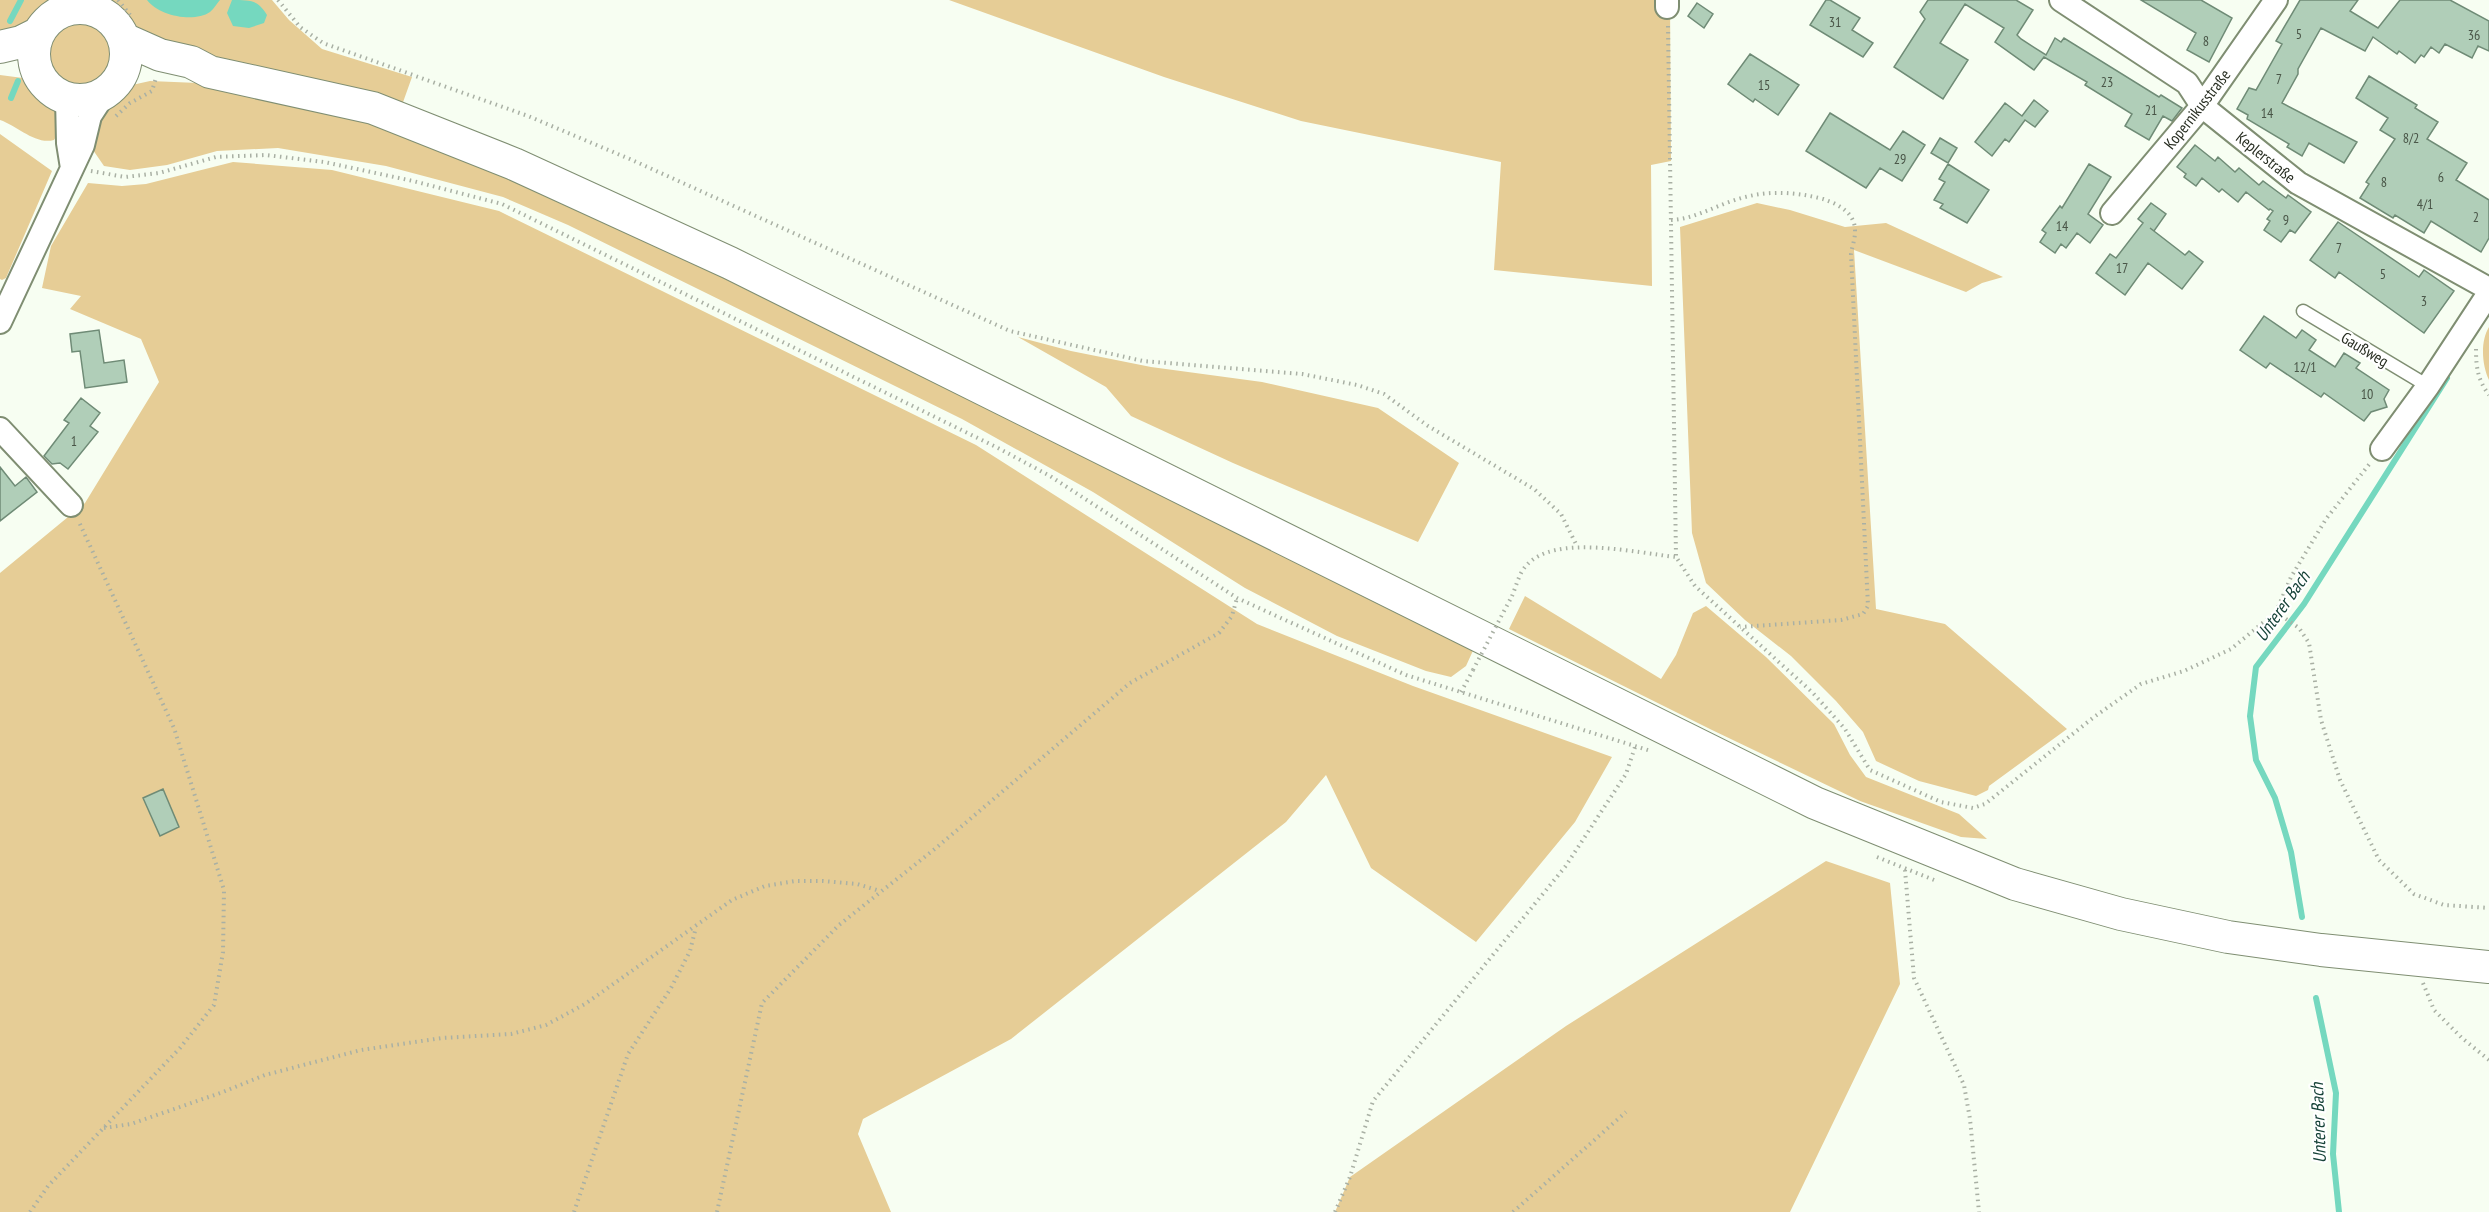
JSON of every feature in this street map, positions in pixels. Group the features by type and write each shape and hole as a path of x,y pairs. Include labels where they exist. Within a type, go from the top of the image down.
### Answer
{"main road":[{"path":"0,47 21,42 54,15 72,8 104,4 118,26 129,29 160,55 191,62 210,72"},
{"path":"54,15 34,47 34,61 46,85 67,98 113,97 157,73 210,72 373,108 514,164 730,263 1815,803 2015,884 2121,914 2228,937 2321,950 2489,967"},
{"path":"113,97 126,61 129,29"},
{"path":"0,68 12,68 39,75"}],"street":[{"name":"Keplerstraße","path":"2061,0 2187,83 2202,106 2298,183 2489,291"},
{"name":"Kopernikusstraße","path":"2112,213 2202,106 2276,0"},
{"path":"0,322 83,145 90,116 113,97"},
{"path":"67,98 68,143 72,168"},
{"path":"2382,448 2428,386 2489,291"},
{"path":"0,429 71,505"}],"lane":[{"name":"Gaußweg","path":"2303,311 2428,386"}],"path":[{"path":"278,0 300,27 323,43 528,116 632,160 1010,331 1143,361 1302,374 1384,394 1428,426 1534,489 1562,514 1578,546"},
{"path":"104,4 129,29"},
{"path":"1667,4 1676,557 1695,586 1821,702 1845,729 1870,770 1941,802 1973,808 1985,804 2094,717 2141,684 2184,671 2231,649 2276,612 2291,577 2326,519 2382,448"},
{"path":"113,97 116,115 130,103 152,91 157,73"},
{"path":"72,168 125,177 159,173 216,157 266,155 324,162 413,181 502,204 998,448 1099,507 1237,598 1406,675 1461,692 1526,566 1549,551 1578,546 1676,557"},
{"path":"1671,220 1688,219 1733,200 1764,193 1799,193 1832,202 1848,211 1856,230 1851,255 1868,606 1863,614 1841,620 1740,627"},
{"path":"2472,319 2476,343 2476,365 2480,382 2489,394"},
{"path":"30,1212 48,1186 180,1048 214,1005 223,952 224,890 174,728 71,505"},
{"path":"717,1212 762,1003 839,925 936,848 1130,683 1219,633 1232,616 1237,598"},
{"path":"2276,612 2299,628 2309,643 2321,720 2340,780 2379,860 2414,894 2444,905 2489,909"},
{"path":"1335,1212 1350,1177 1372,1101 1565,867 1626,774 1635,747"},
{"path":"1905,870 1914,978 1964,1085 1970,1119 1979,1212"},
{"path":"104,1128 130,1124 265,1075 362,1050 442,1038 511,1034 546,1025 585,1004 732,900 765,886 795,881 823,881 857,884 879,891"},
{"path":"574,1212 628,1054 671,987 690,951 696,926"},
{"path":"2422,983 2434,1010 2462,1038 2489,1060"},
{"path":"1513,1212 1626,1112"}],"shaded area":[{"path":"0,0 55,0 28,26 0,39"},
{"path":"107,0 272,0 289,20 322,49 412,77 402,105 173,50 131,26"},
{"path":"147,0 220,0 210,12 195,17 186,17 168,14 152,6"},
{"path":"232,0 249,1 260,6 267,15 264,23 249,28 233,26 227,13"},
{"path":"949,0 1670,0 1671,161 1651,165 1652,286 1494,270 1501,162 1301,121 1164,77"},
{"path":"81,16 95,19 107,27 115,39 118,53 115,67 107,79 95,87 81,90 67,87 55,79 47,67 44,53 47,39 55,27 67,19"},
{"path":"0,75 23,78 48,100 59,118 60,130 54,140 40,140 0,120"},
{"path":"150,81 198,83 330,109 571,196 1476,644 1466,666 1451,677 1426,671 1337,636 1245,588 1093,492 962,419 568,225 503,197 386,166 278,148 217,151 167,165 130,170 104,166 93,150 94,126 105,106 132,85"},
{"path":"0,134 52,171 6,278 2,280 0,279"},
{"path":"233,162 332,170 499,211 976,445 1257,624 1413,686 1612,757 1575,822 1476,942 1371,868 1326,775 1286,822 1011,1039 863,1119 858,1134 891,1212 0,1212 0,573 85,503 159,382 141,339 70,309 81,296 42,288 51,246 88,183 122,186 146,184"},
{"path":"1757,203 1790,210 1845,227 1886,223 2003,277 1982,283 1966,292 1854,250 1876,609 1945,624 2067,729 1989,786 1988,790 1976,796 1919,781 1876,761 1863,732 1836,701 1791,656 1745,620 1706,583 1692,533 1680,227"},
{"path":"2489,327 2489,380 2483,354 2484,340"},
{"path":"1018,337 1071,351 1151,367 1262,382 1378,408 1459,463 1418,542 1233,463 1131,416 1106,387"},
{"path":"1525,596 1661,679 1676,655 1693,613 1706,606 1766,657 1834,724 1850,755 1866,777 1959,814 1987,839 1961,837 1860,801 1509,629"},
{"path":"1826,861 1890,883 1900,984 1790,1212 1335,1212 1350,1177 1566,1026"}],"building":[{"path":"1826,0 1830,0 1860,18 1852,30 1873,43 1863,57 1810,25"},
{"path":"1928,0 2016,0 2033,10 2017,35 2021,39 2046,55 2055,38 2061,42 2064,38 2159,97 2161,95 2182,108 2172,121 2163,116 2149,140 2125,126 2132,114 2085,85 2087,82 2044,57 2034,70 1995,42 2004,28 1965,4 1940,43 1968,60 1943,99 1894,67 1925,19 1920,12"},
{"path":"2141,0 2201,0 2232,18 2209,62 2187,50 2196,33"},
{"path":"2300,0 2358,0 2350,11 2378,28 2400,0 2450,0 2489,21 2489,51 2478,46 2472,58 2445,44 2439,53 2431,47 2424,57 2421,55 2415,63 2399,51 2397,54 2373,37 2365,51 2321,28 2282,103 2357,142 2344,163 2309,143 2302,156 2287,147 2289,144 2247,119 2248,115 2237,109 2249,88 2256,90 2282,44 2276,41"},
{"path":"1697,3 1713,14 1704,28 1688,16"},
{"path":"1750,54 1799,85 1778,115 1755,99 1753,102 1728,84"},
{"path":"2369,76 2417,105 2415,108 2438,122 2427,139 2467,163 2456,180 2489,200 2489,238 2481,252 2431,221 2424,233 2395,215 2393,218 2360,198 2369,184 2366,182 2395,139 2380,130 2388,118 2356,98"},
{"path":"2034,100 2048,111 2035,127 2025,120 2009,142 2005,139 1992,156 1975,142 2005,103 2022,116"},
{"path":"1830,113 1890,150 1903,131 1925,145 1902,181 1880,168 1866,188 1806,151"},
{"path":"1940,138 1957,148 1948,163 1931,153"},
{"path":"2195,145 2215,161 2218,157 2235,172 2239,168 2259,185 2263,181 2286,198 2288,195 2311,212 2295,233 2290,230 2281,242 2264,230 2270,221 2267,219 2273,211 2246,192 2238,202 2222,189 2219,192 2202,178 2196,186 2184,177 2186,174 2177,167"},
{"path":"1948,164 1989,190 1967,223 1940,208 1943,204 1934,200 1945,182 1939,179"},
{"path":"2089,164 2111,177 2088,214 2103,225 2090,243 2077,233 2066,248 2061,244 2055,253 2040,242 2046,233 2042,230 2060,206 2062,208"},
{"path":"2151,203 2166,214 2154,231 2150,228 2185,255 2189,251 2203,262 2182,289 2148,263 2125,295 2096,273 2110,254 2116,258 2143,223 2138,219"},
{"path":"2338,222 2419,277 2424,270 2454,291 2424,333 2339,272 2335,278 2310,260"},
{"path":"2264,316 2296,338 2302,330 2316,340 2309,350 2335,367 2344,353 2360,363 2356,368 2389,390 2384,399 2387,407 2371,412 2364,421 2324,393 2321,397 2270,363 2266,368 2240,350"},
{"path":"99,330 104,363 124,360 127,382 85,388 80,351 72,352 70,334"},
{"path":"81,398 100,413 90,426 98,432 68,469 60,463 52,464 44,456 69,423 64,420"},
{"path":"0,467 15,486 26,477 37,492 0,521"},
{"path":"163,789 179,827 160,836 143,798"}],"waterway":[{"path":"10,21 21,0"},
{"path":"11,98 18,81"},
{"name":"Unterer Bach","path":"2302,917 2291,852 2275,798 2256,760 2250,716 2256,667 2304,604 2447,378"},
{"name":"Unterer Bach","path":"2316,998 2336,1093 2333,1154 2339,1212"}]}
